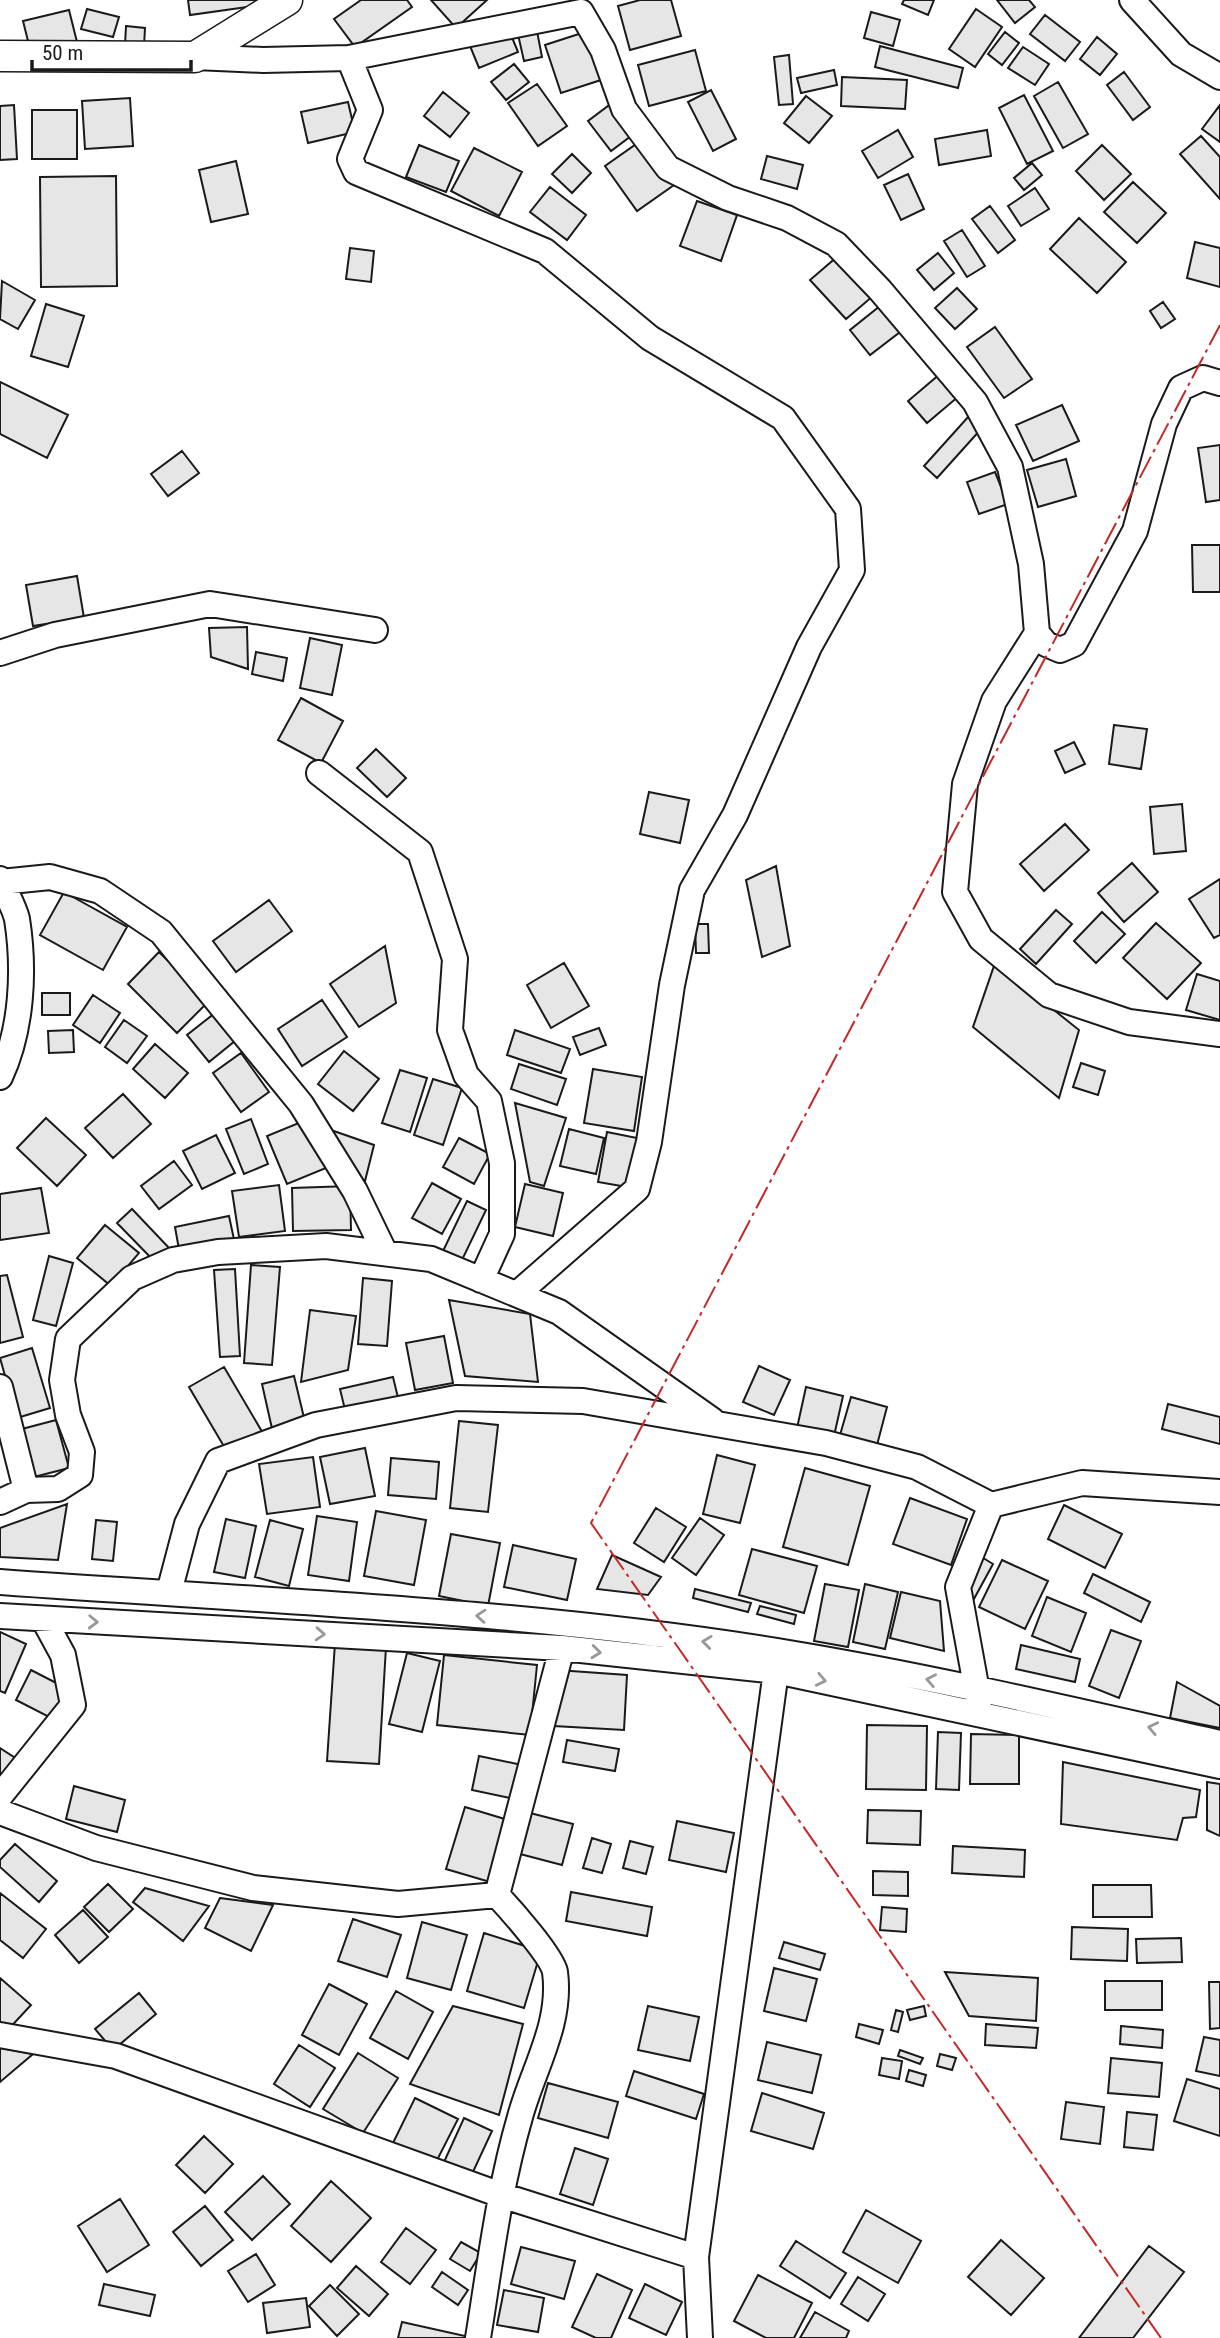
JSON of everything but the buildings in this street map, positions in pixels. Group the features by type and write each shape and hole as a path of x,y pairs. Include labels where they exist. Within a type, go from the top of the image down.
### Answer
{"main road":[{"path":"0,56 195,57 287,0"}],"street":[{"path":"1132,0 1181,54 1220,77"},
{"path":"195,57 263,60 349,58 592,6 603,50 624,110 668,168 728,198 787,218 836,244 880,290 975,402 1010,467 1031,565 1037,633 1046,643 1060,650 1074,644 1135,531 1164,424 1181,388 1203,378 1220,383"},
{"path":"349,58 370,110 350,159 356,172 545,251 650,338 783,418 848,509 852,570 809,647 735,815 692,890 672,985 649,1142 637,1189 517,1294"},
{"path":"0,653 55,635 210,604 374,630"},
{"path":"1037,633 994,701 965,785 956,892 981,939 1049,995 1129,1022 1220,1034"},
{"path":"318,774 420,852 428,876 454,959 450,1030 466,1075 489,1101 502,1163 502,1234 481,1280"},
{"path":"0,1077 9,1057 22,982 16,916 1,881 50,877 100,891 161,932 301,1104 355,1191 385,1253"},
{"path":"0,1502 26,1490 58,1489 80,1475 82,1452 68,1415 62,1380 68,1339 132,1278 173,1260 218,1252 326,1247 431,1259 559,1312 720,1425"},
{"path":"0,1387 26,1490"},
{"path":"169,1592 187,1524 218,1461 316,1426 456,1398 583,1401 826,1443 917,1467 991,1505 1082,1483 1220,1492"},
{"path":"981,1713 958,1587 991,1505"},
{"path":"0,1582 524,1619 789,1653 976,1689 1220,1743"},
{"path":"0,1616 562,1648 776,1671 1220,1766"},
{"path":"0,1796 73,1705 63,1655 44,1620"},
{"path":"497,1895 562,1648"},
{"path":"700,2338 696,2258 776,1671"},
{"path":"0,1812 96,1848 253,1888 398,1904 497,1895"},
{"path":"478,2338 501,2195 520,2116 551,2030 555,1970 525,1927 497,1895"},
{"path":"0,2035 116,2056 501,2195 696,2258"}],"power":[{"path":"1161,2338 591,1523 1220,325"}]}
